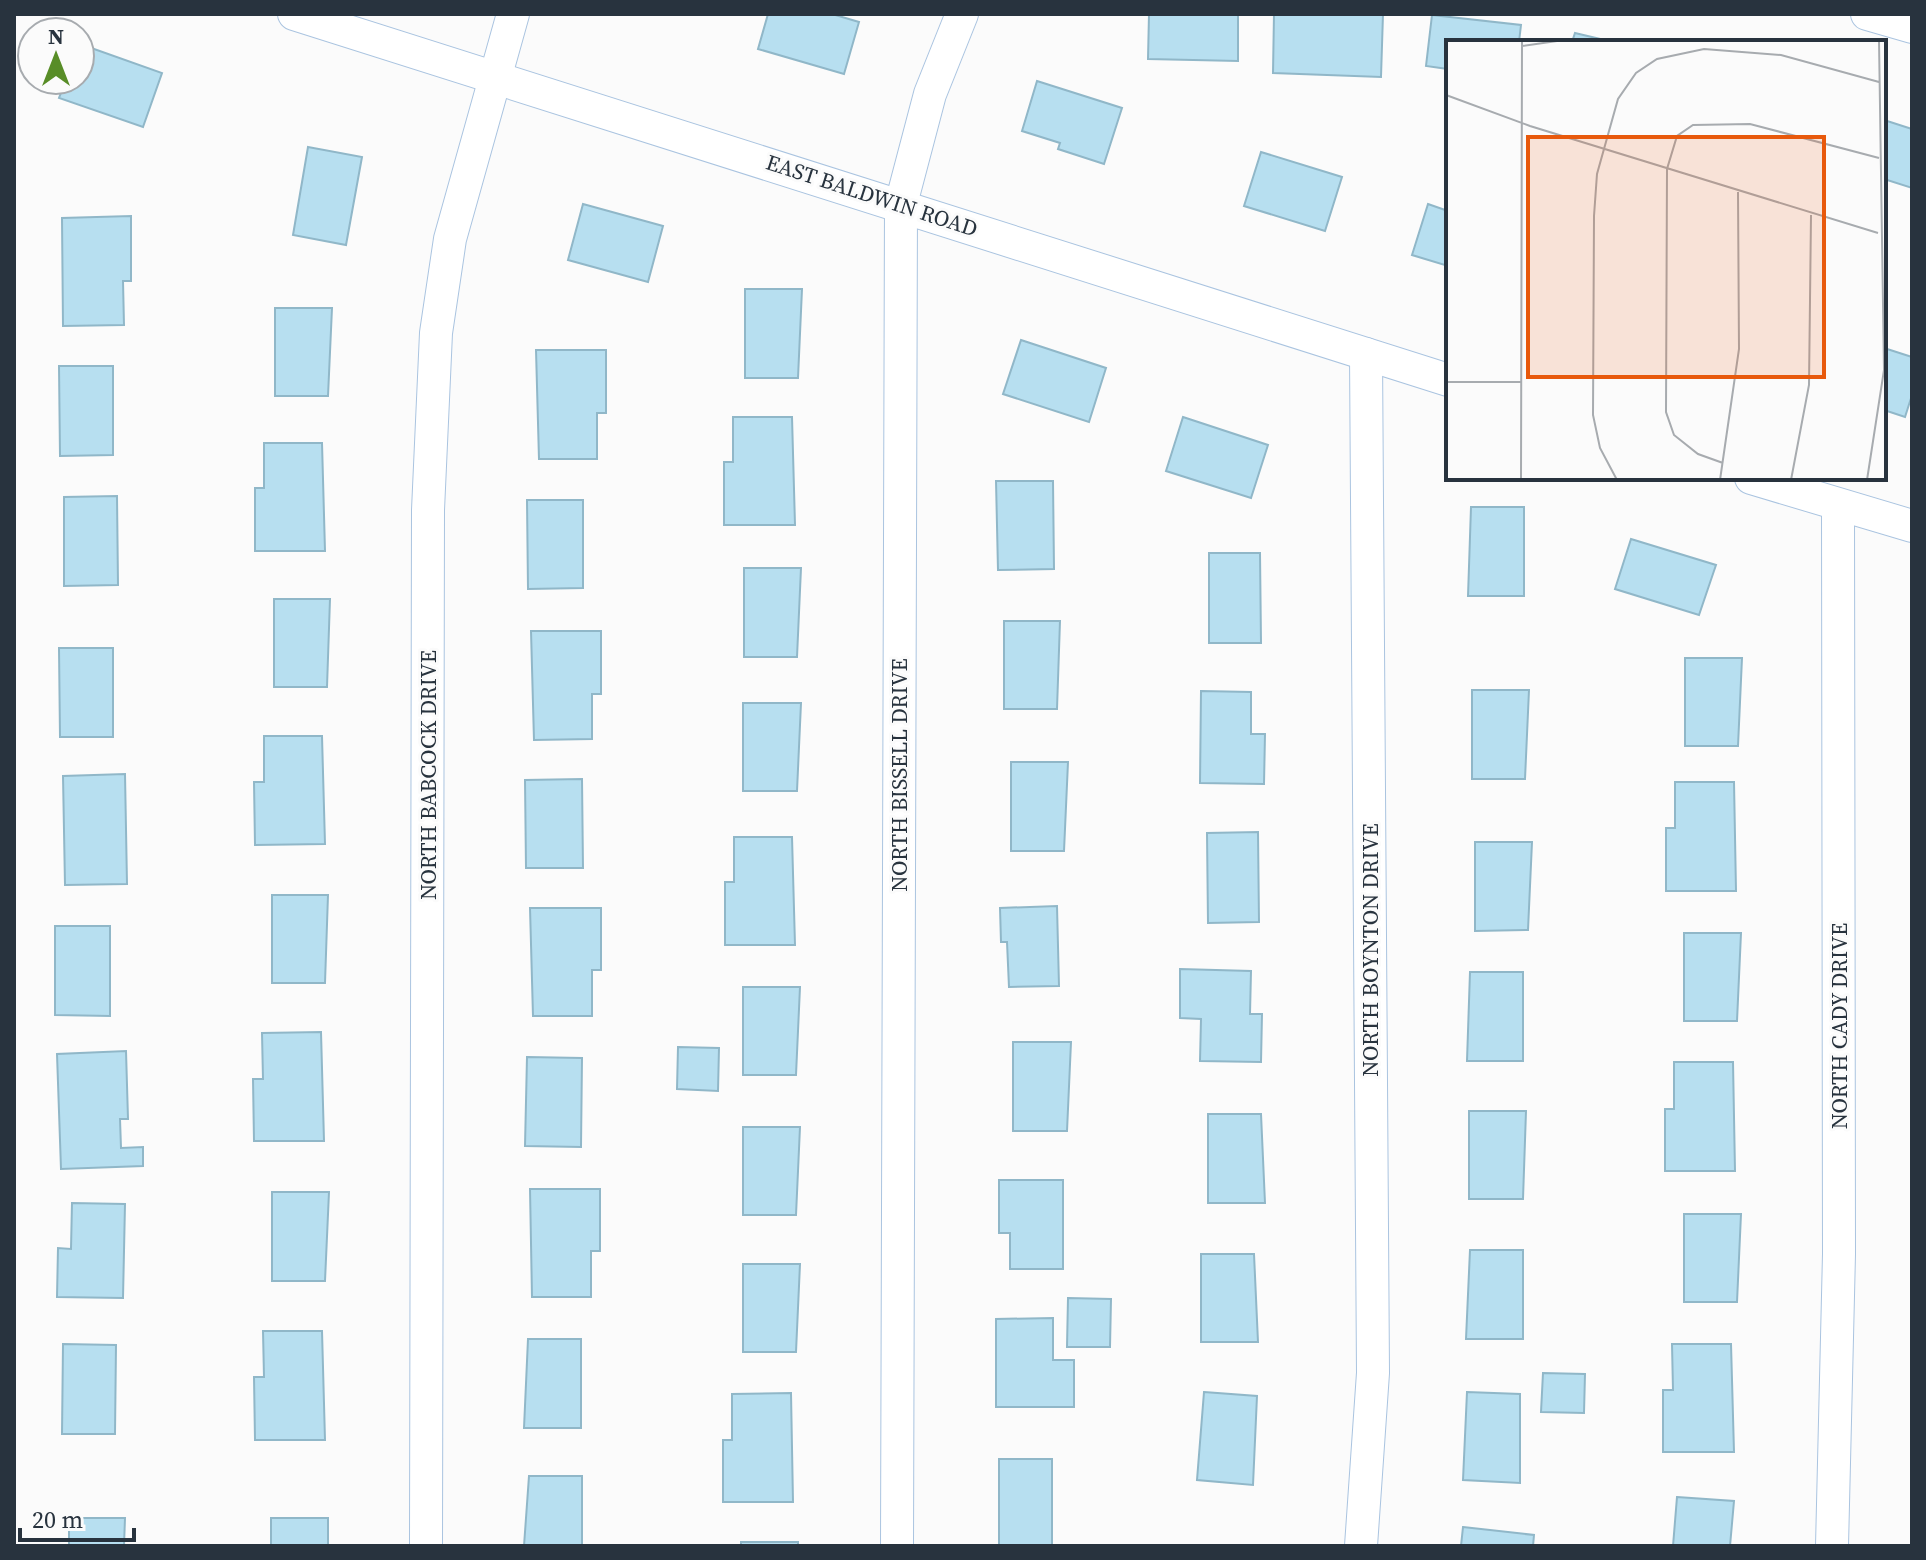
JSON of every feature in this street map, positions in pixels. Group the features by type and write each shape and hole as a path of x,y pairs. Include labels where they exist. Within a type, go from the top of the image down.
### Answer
{"street":[{"name":"EAST BALDWIN ROAD","path":"294,14 496,75 1446,379"},
{"name":"NORTH BABCOCK DRIVE","path":"426,1546 428,510 436,348 450,239 513,14"},
{"name":"NORTH BISSELL DRIVE","path":"897,1546 901,204 930,94 962,14"},
{"path":"1867,14 1912,27"},
{"name":"NORTH BOYNTON DRIVE","path":"1361,1546 1373,1373 1366,354"},
{"path":"1757,480 1912,526"},
{"name":"NORTH CADY DRIVE","path":"1832,1546 1839,1254 1838,506"}],"building":[{"path":"768,14 832,14 859,22 844,74 758,49"},
{"path":"1149,14 1238,14 1238,61 1148,59"},
{"path":"1274,14 1383,14 1381,77 1273,73"},
{"path":"1432,15 1521,25 1519,40 1446,40 1446,69 1426,66"},
{"path":"1575,33 1605,40 1573,40"},
{"path":"96,50 162,73 143,127 59,98 96,96"},
{"path":"1037,81 1122,108 1104,164 1058,149 1060,143 1022,131"},
{"path":"1886,121 1912,129 1912,188 1886,180"},
{"path":"308,147 362,157 346,245 293,235"},
{"path":"1261,152 1342,177 1325,231 1244,206"},
{"path":"583,204 663,226 648,282 568,260"},
{"path":"1428,204 1446,210 1446,265 1412,255"},
{"path":"131,216 131,281 123,281 124,325 63,326 62,218"},
{"path":"745,289 802,289 798,378 745,378"},
{"path":"275,308 332,308 328,396 275,396"},
{"path":"1021,340 1106,368 1089,422 1003,394"},
{"path":"1886,349 1912,357 1912,395 1905,417 1886,411"},
{"path":"536,350 606,350 606,413 597,413 597,459 539,459"},
{"path":"59,366 113,366 113,455 60,456"},
{"path":"733,417 792,417 795,525 724,525 724,462 733,462"},
{"path":"1183,417 1268,445 1251,498 1166,471"},
{"path":"264,443 322,443 325,551 255,551 255,488 264,488"},
{"path":"996,481 1053,481 1054,569 998,570"},
{"path":"117,496 118,585 64,586 64,497"},
{"path":"527,500 583,500 583,588 528,589"},
{"path":"1471,507 1524,507 1524,596 1468,596"},
{"path":"1631,539 1716,565 1699,615 1615,589"},
{"path":"1209,553 1260,553 1261,643 1209,643"},
{"path":"744,568 801,568 797,657 744,657"},
{"path":"274,599 330,599 327,687 274,687"},
{"path":"1004,621 1060,621 1057,709 1004,709"},
{"path":"531,631 601,631 601,694 592,694 592,739 534,740"},
{"path":"59,648 113,648 113,737 60,737"},
{"path":"1685,658 1742,658 1738,746 1685,746"},
{"path":"1472,690 1529,690 1525,779 1472,779"},
{"path":"1201,691 1251,692 1251,734 1265,734 1264,784 1200,783"},
{"path":"743,703 801,703 797,791 743,791"},
{"path":"264,736 322,736 325,844 255,845 254,782 264,782"},
{"path":"1011,762 1068,762 1064,851 1011,851"},
{"path":"125,774 127,884 65,885 63,776"},
{"path":"582,779 583,868 526,868 525,780"},
{"path":"1675,782 1734,782 1736,891 1666,891 1666,828 1675,828"},
{"path":"1258,832 1259,922 1208,923 1207,833"},
{"path":"734,837 792,837 795,945 725,945 725,882 734,882"},
{"path":"1475,842 1532,842 1528,930 1475,931"},
{"path":"272,895 328,895 325,983 272,983"},
{"path":"1057,906 1059,986 1009,987 1007,942 1001,942 1000,908"},
{"path":"530,908 601,908 601,970 592,970 592,1016 533,1016"},
{"path":"55,926 110,926 110,1016 55,1015"},
{"path":"1684,933 1741,933 1737,1021 1684,1021"},
{"path":"1180,969 1251,971 1250,1014 1262,1014 1261,1062 1200,1061 1201,1019 1180,1018"},
{"path":"1470,972 1523,972 1523,1061 1467,1061"},
{"path":"743,987 800,987 796,1075 743,1075"},
{"path":"321,1032 324,1141 254,1141 253,1079 263,1079 262,1033"},
{"path":"1013,1042 1071,1042 1067,1131 1013,1131"},
{"path":"678,1047 719,1048 718,1091 677,1089"},
{"path":"126,1051 128,1119 120,1119 121,1148 143,1147 143,1166 61,1169 57,1054"},
{"path":"527,1057 582,1058 581,1147 525,1146"},
{"path":"1674,1062 1733,1062 1735,1171 1665,1171 1665,1109 1674,1109"},
{"path":"1469,1111 1526,1111 1523,1199 1469,1199"},
{"path":"1208,1114 1261,1114 1265,1203 1208,1203"},
{"path":"743,1127 800,1127 796,1215 743,1215"},
{"path":"999,1180 1063,1180 1063,1269 1010,1269 1010,1233 999,1233"},
{"path":"530,1189 600,1189 600,1251 591,1251 591,1297 532,1297"},
{"path":"272,1192 329,1192 325,1281 272,1281"},
{"path":"72,1203 125,1204 123,1298 57,1297 58,1248 71,1249"},
{"path":"1684,1214 1741,1214 1737,1302 1684,1302"},
{"path":"1470,1250 1523,1250 1523,1339 1466,1339"},
{"path":"1201,1254 1254,1254 1258,1342 1201,1342"},
{"path":"743,1264 800,1264 796,1352 743,1352"},
{"path":"1068,1298 1111,1299 1110,1347 1067,1347"},
{"path":"1053,1318 1053,1360 1074,1360 1074,1407 996,1407 996,1319"},
{"path":"263,1331 322,1331 325,1440 255,1440 254,1377 264,1377"},
{"path":"528,1339 581,1339 581,1428 524,1428"},
{"path":"63,1344 116,1345 115,1434 62,1434"},
{"path":"1672,1344 1731,1344 1734,1452 1663,1452 1663,1390 1673,1390"},
{"path":"1543,1373 1585,1374 1584,1413 1541,1412"},
{"path":"1204,1392 1257,1396 1253,1485 1197,1480"},
{"path":"1467,1392 1520,1394 1520,1483 1463,1480"},
{"path":"791,1393 793,1502 723,1502 723,1440 732,1440 732,1394"},
{"path":"999,1459 1052,1459 1052,1546 999,1546"},
{"path":"529,1476 582,1476 582,1546 524,1546"},
{"path":"1677,1497 1734,1501 1730,1546 1673,1546"},
{"path":"69,1518 125,1518 124,1546 69,1546"},
{"path":"271,1518 328,1518 328,1546 271,1546"},
{"path":"1463,1527 1534,1535 1533,1546 1461,1546"},
{"path":"741,1542 798,1542 798,1546 741,1546"}]}
